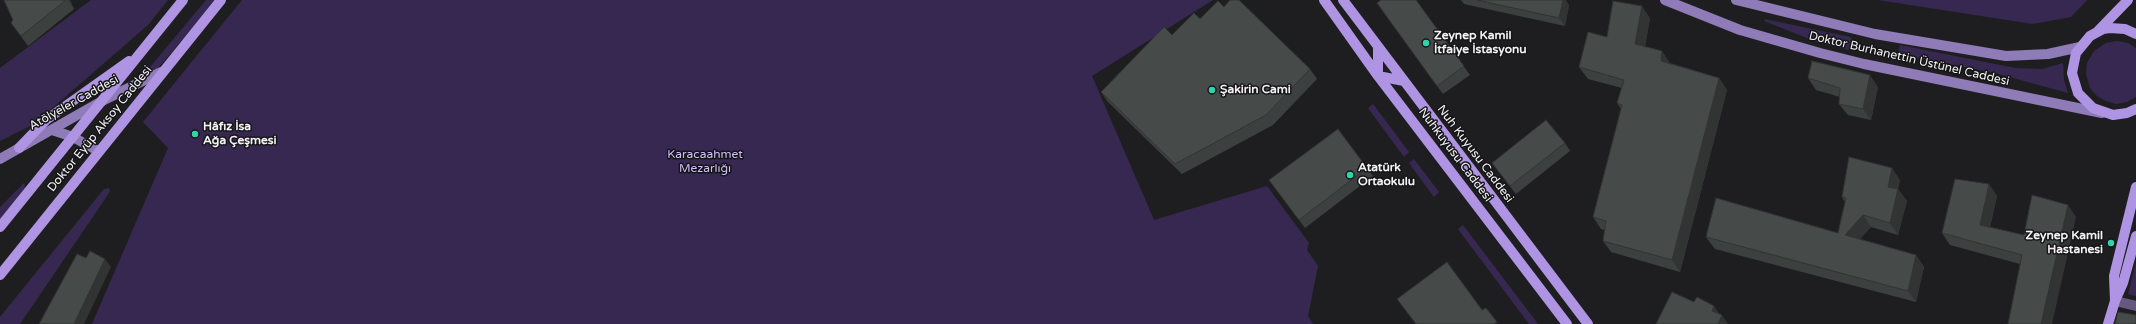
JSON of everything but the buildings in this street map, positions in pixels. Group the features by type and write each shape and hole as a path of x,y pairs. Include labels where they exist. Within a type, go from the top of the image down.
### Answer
{"main road":[{"name":"Doktor Eyüp Aksoy Caddesi","path":"0,228 183,0"},
{"name":"Doktor Eyüp Aksoy Caddesi","path":"0,275 98,151 221,0"},
{"name":"Nuhkuyusu Caddesi","path":"1324,0 1378,76 1567,324"},
{"name":"Nuh Kuyusu Caddesi","path":"1343,0 1588,324"},
{"path":"2128,0 2080,47 2072,66 2075,87 2087,104 2106,114 2133,113"},
{"path":"2096,32 2103,29 2117,28 2136,34"},
{"path":"1378,47 1378,76 1404,81"},
{"path":"19,148 46,120 141,53"},
{"path":"2115,301 2114,276 2136,187"},
{"path":"2108,324 2115,301 2123,283 2136,236"}],"street":[{"name":"Doktor Burhanettin Üstünel Caddesi","path":"1665,0 1740,30 1820,53 1895,71 2106,114"},
{"name":"Doktor Burhanettin Üstünel Caddesi","path":"1736,0 1875,34 2006,56 2048,54 2080,47"},
{"name":"Atölyeler Caddesi","path":"0,159 102,101 162,72"},
{"path":"52,130 73,137 98,151"},
{"path":"2115,301 2136,306"}],"green space":[{"path":"91,0 168,0 148,25 34,124 0,141 0,68"},
{"path":"206,0 216,0 158,68 140,79"},
{"name":"Karacaahmet Mezarlığı","path":"242,0 1213,0 1092,76 1154,220 1267,186 1309,243 1307,250 1318,266 1308,316 1313,324 92,324 168,148 143,122"},
{"path":"1878,0 2087,0 2071,17 2033,24"},
{"path":"1765,19 1850,37 1854,41 1853,46 1848,50 1817,42 1764,21"},
{"path":"2117,41 2128,43 2136,48 2136,97 2127,102 2116,104 2097,96 2090,88 2086,74 2087,63 2094,51 2106,43"},
{"path":"1900,45 2015,68 2042,69 2063,63 2064,80 2068,93 1995,73 1898,54"},
{"path":"1373,104 1409,152 1404,157 1368,108"},
{"path":"1414,159 1439,192 1434,197 1409,163"},
{"path":"24,183 25,188 0,221 0,207"},
{"path":"109,188 110,191 105,199 20,324 0,324 0,317 104,189"},
{"path":"1463,225 1538,324 1529,324 1458,229"},
{"path":"2136,263 2136,296 2128,294"}],"place":[{"name":"Zeynep Kamil İtfaiye İstasyonu","path":"1426,43"},
{"name":"Şakirin Cami","path":"1212,90"},
{"name":"Hâfız İsa Ağa Çeşmesi","path":"195,134"},
{"name":"Atatürk Ortaokulu","path":"1350,175"},
{"name":"Zeynep Kamil Hastanesi","path":"2111,243"}]}
